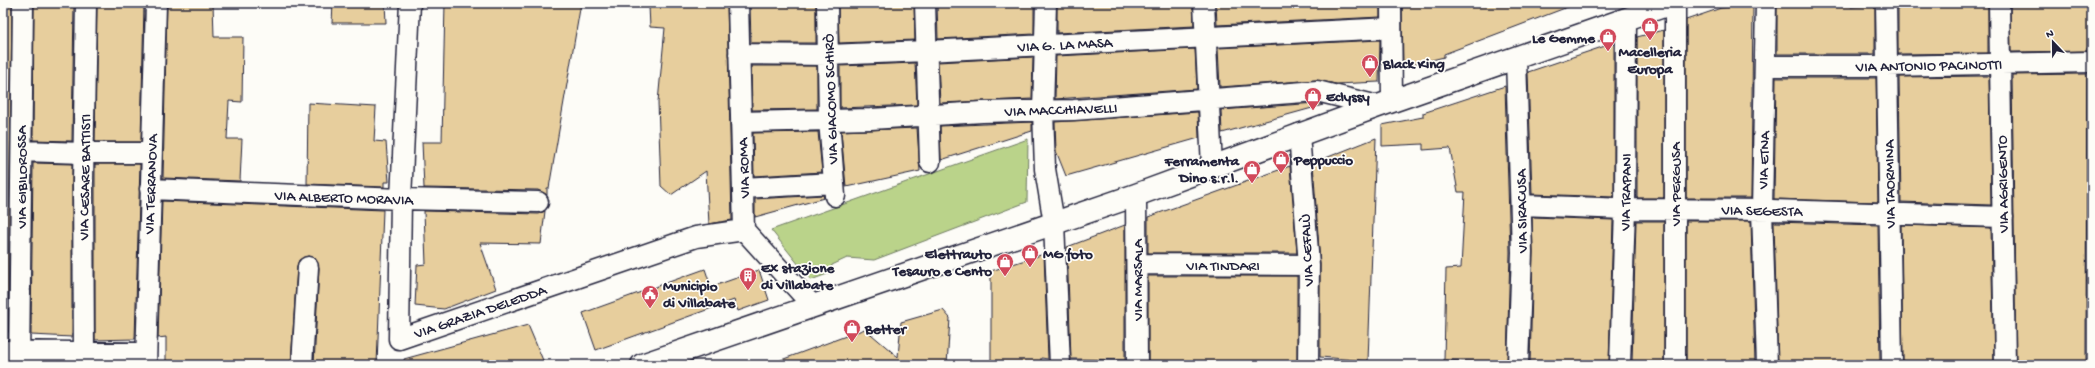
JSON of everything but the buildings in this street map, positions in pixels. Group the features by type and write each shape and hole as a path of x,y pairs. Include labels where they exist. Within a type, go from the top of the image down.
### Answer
{"main road":[{"path":"642,365 1136,195 1299,134 1673,3"}],"street":[{"name":"VIA GIBILOROSSA","path":"10,359 21,259 23,3"},
{"name":"VIA CESARE BATTISTI","path":"84,352 86,3"},
{"name":"VIA TERRANOVA","path":"146,359 156,3"},
{"name":"VIA GRAZIA DELEDDA","path":"410,3 401,199 399,339 696,237 744,230"},
{"name":"VIA ROMA","path":"738,3 744,230"},
{"name":"VIA GIACOMO SCHIRÒ","path":"743,188 834,189 830,120 827,3"},
{"path":"925,3 927,115 930,162"},
{"path":"1046,3 1043,110 1045,169 1054,223 1060,365"},
{"path":"1204,3 1212,167"},
{"path":"1385,104 1391,28 1391,3"},
{"name":"VIA PERGUSA","path":"1673,3 1675,365"},
{"name":"VIA ETNA","path":"1766,3 1766,66 1762,210 1767,365"},
{"name":"VIA TAORMINA","path":"1886,3 1892,365"},
{"name":"VIA AGRIGENTO","path":"1999,3 2005,365"},
{"name":"VIA TRAPANI","path":"1620,365 1625,209 1626,19"},
{"name":"VIA G. LA MASA","path":"739,54 828,55 1391,28"},
{"name":"VIA SIRACUSA","path":"1516,58 1522,252 1518,365"},
{"name":"VIA ANTONIO PACINOTTI","path":"1766,66 1887,66 2092,62"},
{"name":"VIA MACCHIAVELLI","path":"741,122 830,120 1043,110 1209,100 1317,91 1385,104"},
{"name":"VIA CEFALÙ","path":"1299,134 1309,265 1308,365"},
{"path":"22,151 84,154 151,153"},
{"name":"VIA ALBERTO MORAVIA","path":"150,189 401,199 538,202"},
{"name":"VIA MARSALA","path":"1136,195 1137,365"},
{"name":"VIA SEGESTA","path":"1521,205 1625,209 1674,208 2002,217"},
{"path":"744,230 813,306"},
{"name":"VIA TINDARI","path":"1137,264 1309,265"},
{"path":"302,365 308,267"},
{"path":"10,359 84,352 146,359"}],"green space":[{"path":"1028,139 1027,202 874,260 847,258 832,265 830,273 811,280 771,230"},
{"path":"46,361 97,365 50,365"}],"place":[{"name":"Macelleria Europa","path":"1650,41"},
{"name":"Le Gemme","path":"1608,52"},
{"name":"Black King","path":"1370,78"},
{"name":"Eclyssy","path":"1313,111"},
{"name":"Peppuccio","path":"1281,174"},
{"name":"Ferramenta Dino s.r.l.","path":"1252,184"},
{"name":"MG foto","path":"1030,268"},
{"name":"Elettrauto Tesauro e Cento","path":"1005,277"},
{"name":"Ex stazione di Villabate","path":"748,291"},
{"name":"Municipio di Villabate","path":"650,309"},
{"name":"Better","path":"852,343"}]}
